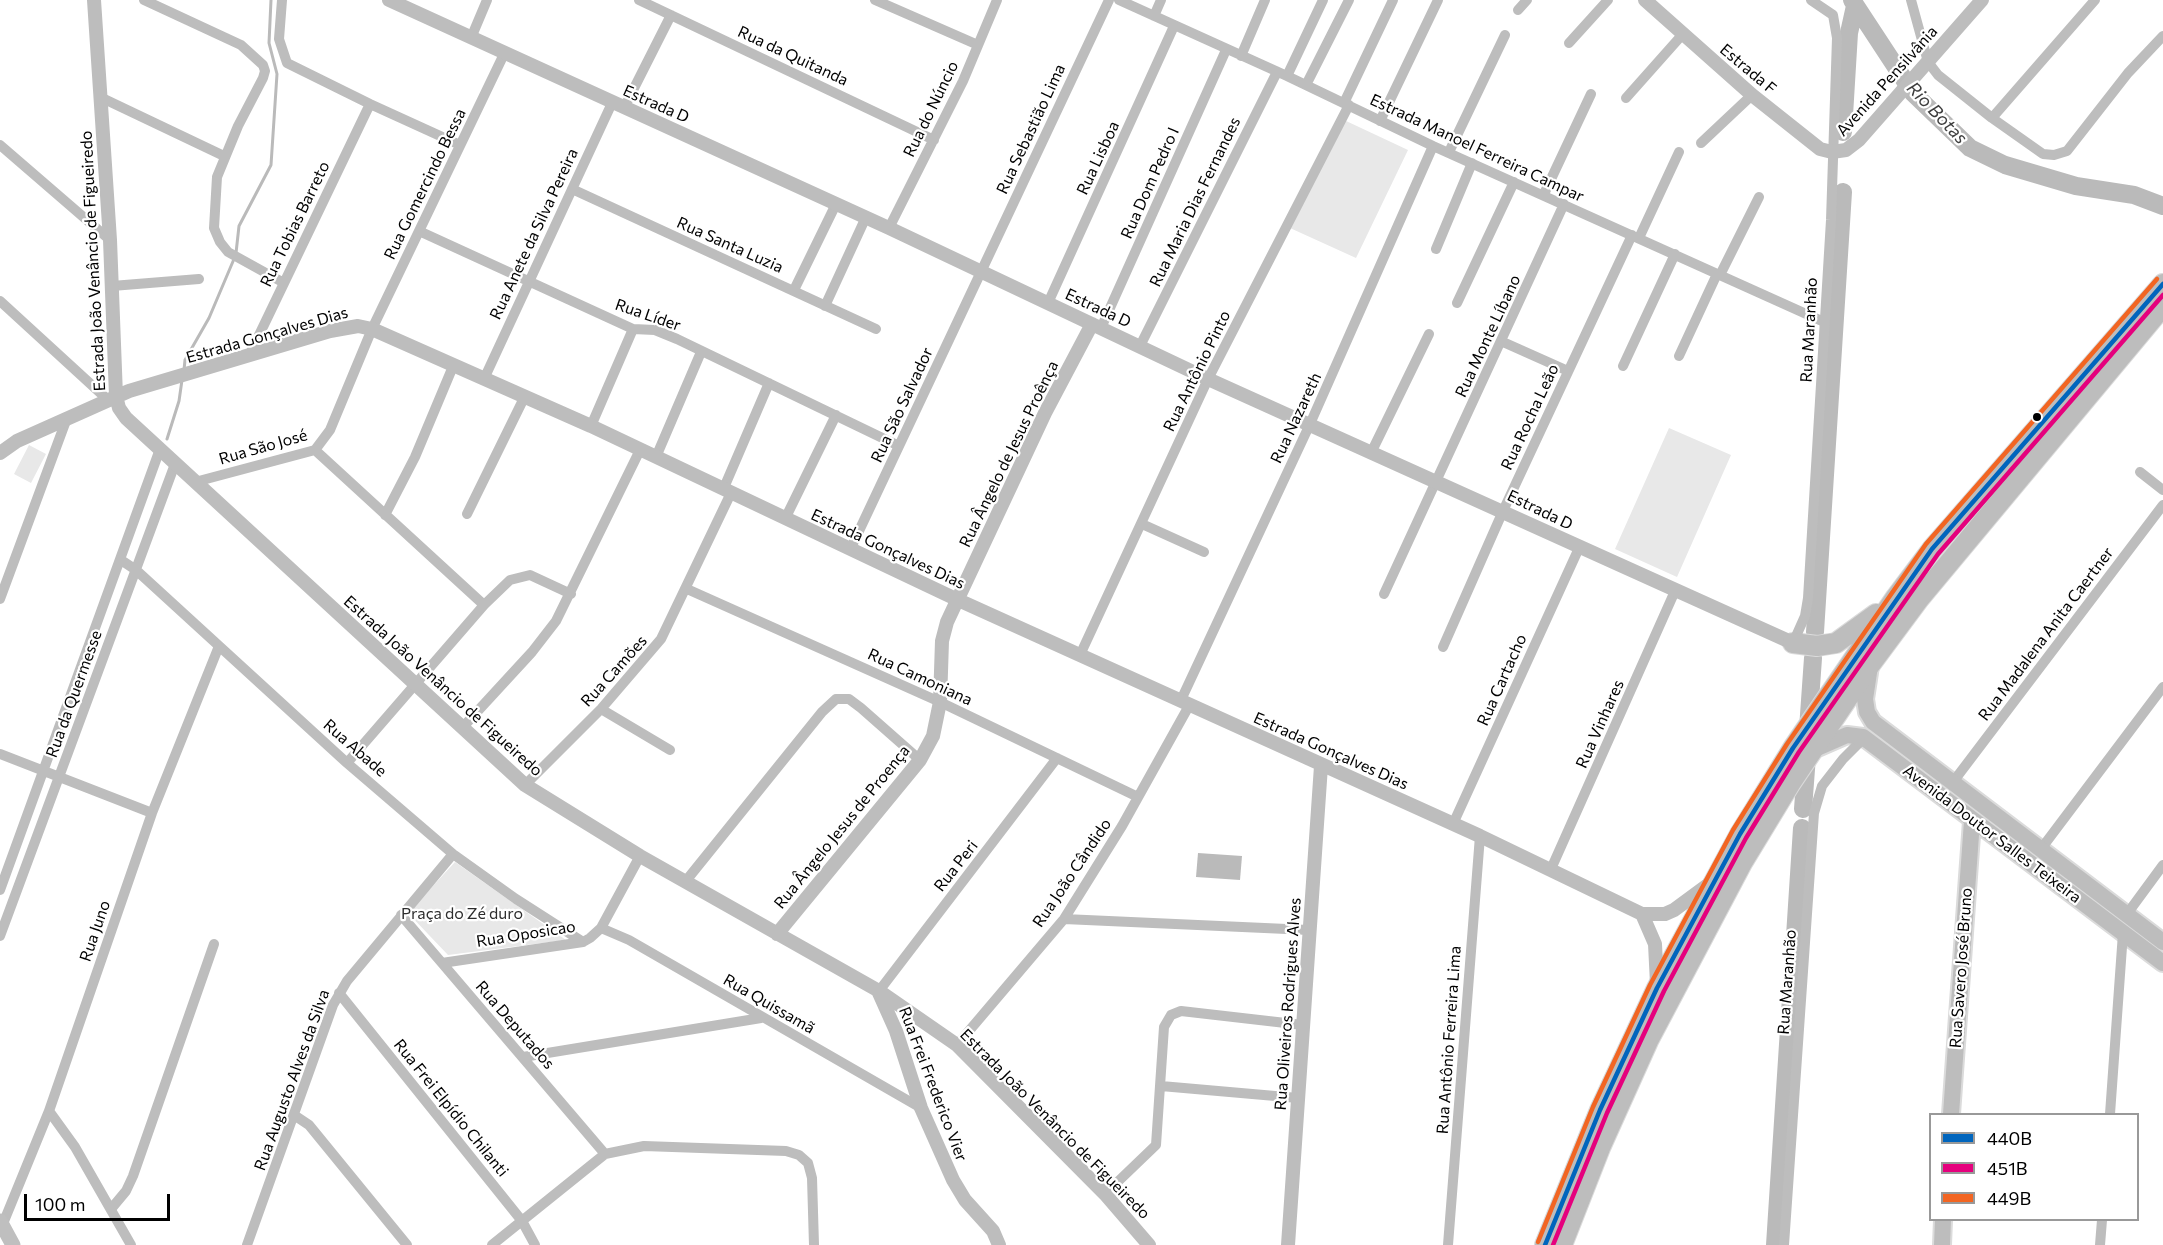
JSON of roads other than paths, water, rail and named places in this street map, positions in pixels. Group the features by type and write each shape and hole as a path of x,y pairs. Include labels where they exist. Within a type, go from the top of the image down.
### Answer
{"highway":[{"path":"1545,1245 1600,1110 1657,988 1714,881 1793,748 1896,597 1939,541 2163,284"},
{"path":"1562,1245 1600,1148 1649,1039 1742,863 1790,784 1870,665 1919,599 2163,306"},
{"path":"1793,643 1817,646 1841,641 1896,597"}],"main road":[{"name":"Avenida Doutor Salles Teixeira","path":"1870,665 1865,695 1868,714 1873,722 1996,813 2163,942"},
{"path":"1814,750 1847,735 1864,738"},
{"name":"Avenida Doutor Salles Teixeira","path":"1864,738 2163,963"},
{"path":"1893,760 1894,749 1903,744"},
{"path":"1972,821 1996,813"},
{"name":"Rua Savero José Bruno","path":"1951,1113 1972,821"},
{"path":"1942,1245 1943,1221"},
{"path":"1,1224 13,1245"}],"street":[{"name":"Estrada João Venâncio de Figueiredo","path":"94,0 110,240 112,397 126,418 525,785 640,856 879,991 957,1045 1105,1194 1149,1245"},
{"path":"144,0 241,45 257,59 265,71 224,156 217,177 214,218 217,235 228,252 284,283"},
{"path":"282,0 279,39 284,57 294,68 460,145"},
{"name":"Estrada D","path":"389,0 889,228 1208,379 1793,643"},
{"path":"471,38 486,0"},
{"name":"Rua da Quitanda","path":"639,0 934,140"},
{"path":"875,0 978,45"},
{"name":"Rua do Núncio","path":"889,228 934,140 997,0"},
{"name":"Rua Sebastião Lima","path":"980,272 1109,0"},
{"name":"Estrada Manoel Ferreira Campar","path":"1119,0 1347,104 1433,146 1824,322"},
{"path":"1154,16 1161,0"},
{"path":"1241,56 1265,0"},
{"name":"Rua Maria Dias Fernandes","path":"1140,346 1323,0"},
{"path":"1306,85 1349,0"},
{"name":"Rua Antônio Pinto","path":"1080,655 1208,379 1347,104 1393,0"},
{"path":"1380,121 1438,0"},
{"path":"1518,10 1527,0"},
{"path":"1569,43 1608,0"},
{"name":"Estrada F","path":"1645,0 1752,95 1820,148 1835,152"},
{"name":"Rua Maranhão","path":"1793,643 1802,624 1808,598 1835,152 1837,38 1835,17 1829,10 1810,0"},
{"path":"1911,0 1928,62 1949,85 2043,154 2054,155 2067,151 2128,73 2163,36"},
{"name":"Avenida Pensilvânia","path":"1835,152 1852,147 1982,0"},
{"path":"1992,118 2095,0"},
{"name":"Rua Anete da Silva Pereira","path":"484,379 572,189 671,15"},
{"name":"Rua Lisboa","path":"1048,303 1174,26"},
{"path":"1449,152 1505,35"},
{"path":"1626,98 1682,35"},
{"name":"Rua Dom Pedro I","path":"1096,326 1226,50"},
{"name":"Rua Gomercindo Bessa","path":"372,329 505,52"},
{"path":"1544,194 1591,94"},
{"path":"1701,143 1752,95"},
{"path":"100,97 224,156"},
{"name":"Rua Tobias Barreto","path":"249,356 370,104"},
{"path":"0,145 110,240"},
{"name":"Rua Nazareth","path":"1186,702 1433,146"},
{"name":"Rua Rocha Leão","path":"1443,647 1568,371 1678,152"},
{"path":"1436,249 1472,163"},
{"path":"1457,303 1514,182"},
{"name":"Rua Santa Luzia","path":"572,189 876,329"},
{"path":"1679,356 1718,274 1759,197"},
{"path":"794,290 836,204"},
{"name":"Rua Monte Líbano","path":"1384,594 1503,342 1564,204"},
{"path":"825,306 866,218"},
{"name":"Rua Líder","path":"419,231 633,329 655,330 899,446"},
{"path":"1623,366 1675,254"},
{"name":"Rua São Salvador","path":"850,550 980,272"},
{"path":"112,286 199,279"},
{"path":"0,301 112,397"},
{"name":"Rua Ângelo de Jesus Proênça","path":"956,599 1096,326"},
{"name":"Estrada Gonçalves Dias","path":"0,453 17,441 112,397 347,327 372,329 591,426 850,550 1551,869 1642,914"},
{"name":"Rua São José","path":"195,482 315,450 330,430 372,329"},
{"path":"591,426 633,329"},
{"path":"1371,453 1429,333"},
{"path":"1503,342 1568,371"},
{"path":"656,457 701,352"},
{"path":"385,515 415,457 454,364"},
{"name":"Rua Camões","path":"525,785 601,709 662,639 687,589 768,383"},
{"path":"467,514 524,398"},
{"path":"785,519 836,415"},
{"path":"0,599 67,418"},
{"name":"Rua da Quermesse","path":"0,890 160,450"},
{"path":"315,450 484,604"},
{"path":"464,727 532,652 556,621 640,450"},
{"name":"Rua da Quermesse","path":"0,936 175,464"},
{"path":"2140,472 2163,490"},
{"name":"Rua Madalena Anita Caertner","path":"1953,782 2163,506"},
{"path":"1142,524 1204,552"},
{"name":"Rua Cartacho","path":"1453,824 1579,548"},
{"name":"Rua Abade","path":"121,560 136,570 347,763 453,854 516,899 583,942"},
{"path":"347,763 484,604 510,580 520,576 536,577 571,594"},
{"name":"Rua Camoniana","path":"687,589 939,702 1137,796"},
{"name":"Rua Vinhares","path":"1551,869 1675,591"},
{"name":"Rua Ângelo Jesus de Proença","path":"777,934 920,760 933,736 939,702 942,641 956,599"},
{"name":"Rua Juno","path":"1,1224 48,1111 152,813 219,646"},
{"path":"2041,849 2163,687"},
{"path":"685,882 822,712 836,699 849,699 920,760"},
{"name":"Rua João Cândido","path":"957,1045 1064,919 1122,826 1186,702"},
{"path":"601,709 670,750"},
{"name":"Rua Maranhão","path":"1784,1245 1814,813 1822,786 1843,759 1864,738"},
{"path":"0,754 152,813"},
{"name":"Rua Peri","path":"879,991 1057,758"},
{"name":"Rua Oliveiros Rodrigues Alves","path":"1288,1245 1321,766"},
{"name":"Rua Antônio Ferreira Lima","path":"1448,1245 1479,836"},
{"name":"Rua Augusto Alves da Silva","path":"247,1245 339,993 453,854"},
{"name":"Rua Oposicao","path":"442,963 583,942 601,928 640,856"},
{"path":"2127,914 2163,865"},
{"path":"1657,988 1656,944 1642,914 1665,914 1674,910 1714,881"},
{"name":"Rua Deputados","path":"402,915 605,1154"},
{"path":"1064,919 1310,930"},
{"name":"Rua Quissamã","path":"601,928 629,940 921,1108"},
{"path":"2110,1113 2123,933"},
{"path":"111,1209 126,1191 133,1176 214,944"},
{"name":"Rua Frei Frederico Vier","path":"879,991 896,1030 921,1108 956,1186 990,1227 999,1245"},
{"name":"Rua Frei Elpídio Chilanti","path":"339,993 522,1221 536,1245"},
{"path":"1105,1194 1156,1145 1164,1027 1174,1012 1303,1025"},
{"path":"523,1057 761,1018"},
{"path":"1161,1086 1298,1098"},
{"path":"48,1111 75,1147 131,1245"},
{"path":"294,1116 309,1125 407,1245"},
{"path":"492,1245 605,1154 644,1146 793,1152 804,1158 810,1168 814,1245"},
{"path":"2100,1245 2102,1221"}],"waterway":[{"path":"236,253 239,226 271,165 277,74 269,43 271,0"},
{"name":"Rio Botas","path":"1852,0 1913,93 1970,148 2005,165 2076,186 2134,195 2163,206"},
{"path":"1843,132 1849,33 1855,6"},
{"path":"1815,632 1843,192"},
{"path":"184,370 185,360 209,318 234,259"},
{"path":"167,439 179,401 182,380"},
{"path":"1808,729 1813,658"},
{"path":"1803,809 1807,756"},
{"path":"1775,1245 1802,828"}],"park label":[{"name":"Praça do Zé duro","path":"462,914"}]}
